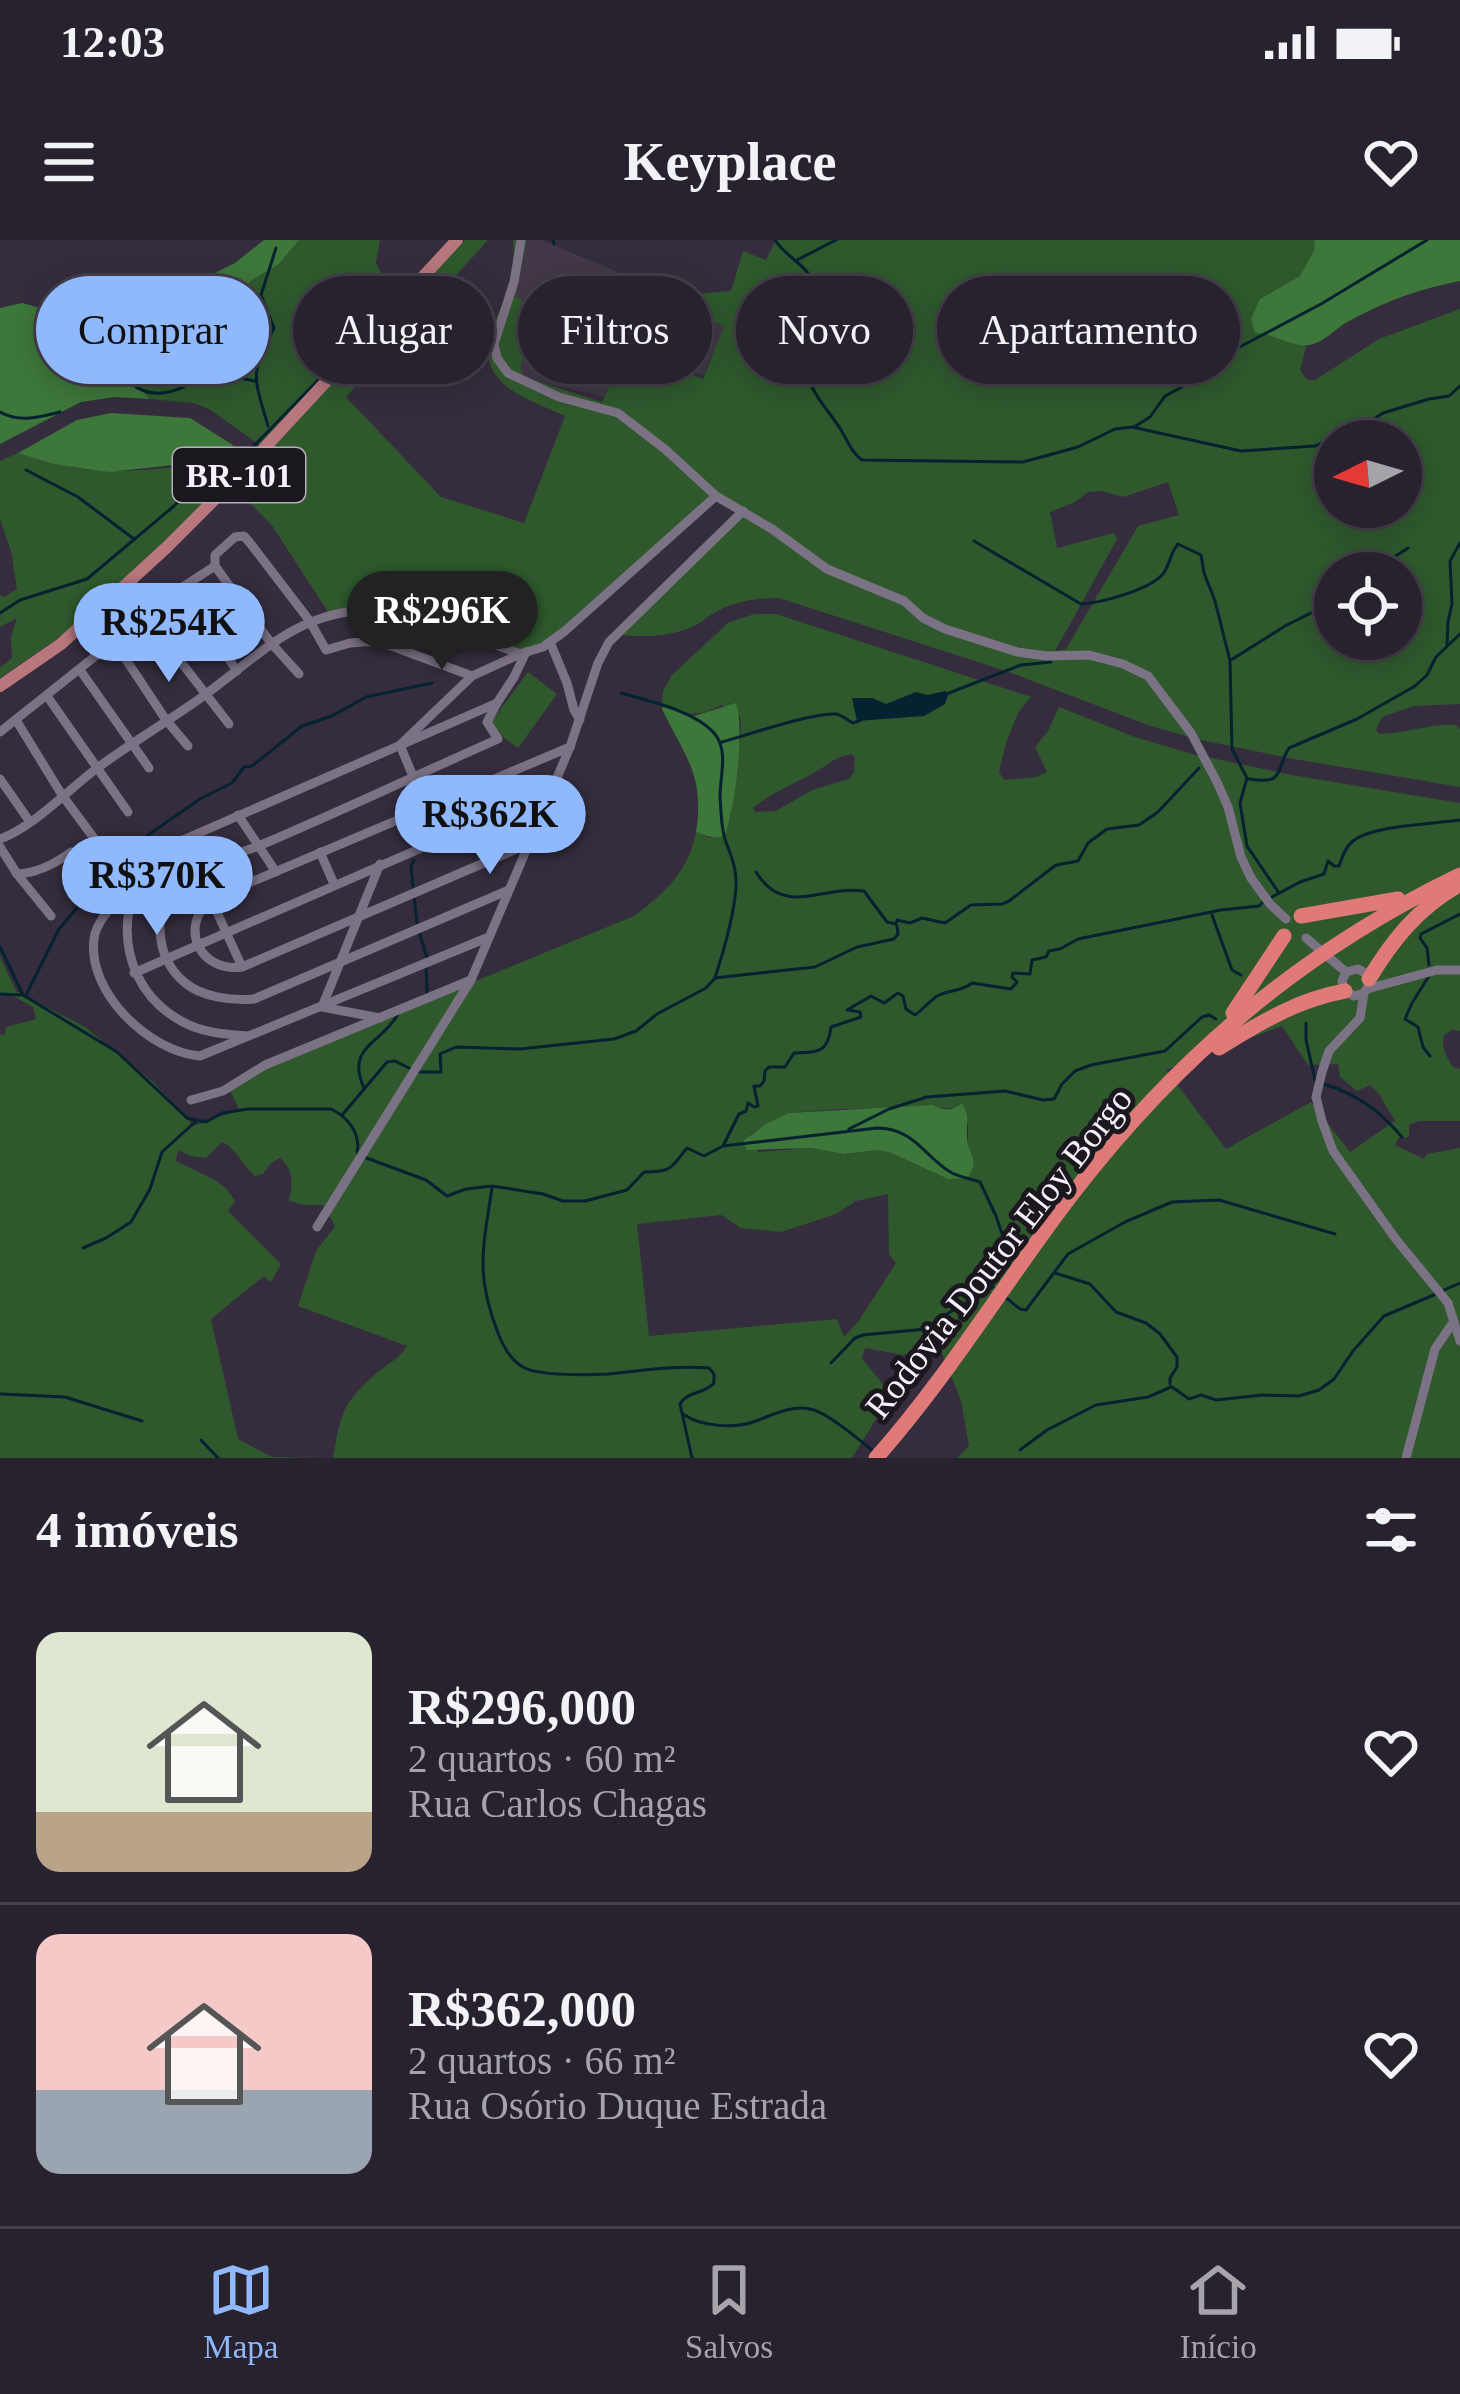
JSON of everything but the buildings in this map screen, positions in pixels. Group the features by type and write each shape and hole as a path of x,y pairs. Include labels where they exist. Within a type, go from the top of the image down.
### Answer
{"highway":[{"name":"Rodovia Doutor Eloy Borgo","path":"876,1458 1088,1174 1156,1096 1326,955 1460,875"},
{"path":"1215,1045 1290,924 1412,896 1440,884"},
{"path":"1367,987 1385,952 1414,917 1460,885"},
{"name":"Rodovia Doutor Eloy Borgo","path":"1326,955 1460,885"},
{"path":"1215,1045 1276,1012 1345,991"},
{"name":"Rodovia Doutor Eloy Borgo","path":"889,1458 1095,1180 1215,1045"}],"main road":[{"name":"BR-101","path":"0,686 61,644 167,548 457,240"}],"street":[{"path":"521,240 514,282 494,344 501,365 519,380 560,397 618,413 716,496 827,568 904,601 945,629 1017,652 1089,655 1148,676 1191,733 1217,782 1251,878 1290,924 1294,943 1306,938"},
{"path":"400,745 472,676 550,642 716,496"},
{"path":"317,1227 472,980 609,642 743,511"},
{"path":"299,674 214,565 215,555 236,537 244,536 250,543 326,650 378,641 472,676"},
{"path":"0,732 214,565"},
{"path":"181,588 237,671"},
{"path":"51,916 17,874 0,843 97,768 309,620 376,609 523,653"},
{"path":"146,617 229,724"},
{"path":"550,642 580,720"},
{"path":"115,643 188,746"},
{"path":"509,890 254,999 218,997 193,989 165,958 160,920 165,901 188,872 258,846 498,739 487,726 523,653"},
{"path":"80,670 149,768"},
{"path":"47,696 128,812"},
{"path":"489,938 200,1056 163,1047 135,1025 100,981 94,958 98,926 154,858 176,843 497,704"},
{"path":"16,720 62,795 103,849"},
{"path":"400,745 439,839"},
{"path":"528,844 242,967 214,964 197,945 195,920 211,899 570,747"},
{"path":"0,779 30,822"},
{"path":"134,973 550,792"},
{"path":"238,815 276,872"},
{"path":"17,874 37,871 71,852"},
{"path":"320,852 334,884"},
{"path":"322,1007 380,864"},
{"path":"137,878 127,922 127,951 134,973 180,1021 208,1033 248,1036"},
{"path":"211,899 242,967"},
{"path":"1290,924 1309,926 1306,938"},
{"path":"1306,938 1346,972"},
{"path":"1346,972 1345,991 1354,996 1367,987 1437,970 1460,970"},
{"path":"1346,972 1365,972 1367,987 1360,1018 1329,1051 1316,1097 1322,1121 1333,1150 1448,1303 1460,1341"},
{"path":"191,1100 223,1091 265,1065 472,980"},
{"path":"322,1007 380,1018"},
{"path":"1406,1458 1435,1349 1452,1324"}],"shaded area":[{"path":"527,240 541,240 628,276 518,276 518,373 507,366 498,339"},
{"path":"712,311 730,318 712,356"},
{"path":"547,384 613,384 607,397"}],"green space":[{"path":"264,240 299,240 279,264 259,276 209,276"},
{"path":"299,240 380,240 376,263 387,276 293,276 293,384 318,384 260,445 209,409 149,399 140,384 269,384 269,276 259,276 279,264"},
{"path":"465,240 488,240 455,276 432,276"},
{"path":"513,240 526,240 515,297 518,384 546,384 602,402 611,384 712,384 712,356 724,326 712,320 712,293 731,291 743,251 766,260 776,240 1314,240 1316,249 1300,276 1260,299 1255,333 1306,346 1300,370 1307,380 1315,380 1379,339 1460,309 1460,704 1414,706 1382,717 1376,730 1389,734 1456,725 1460,729 1460,787 1196,739 779,598 736,603 677,632 617,634 742,513 715,498 577,623 519,656 385,610 330,615 273,527 251,504 259,483 275,465 267,453 331,384 358,384 346,397 441,497 524,523 565,416 511,390 494,372 494,325 512,276","holes":["1168,482 1179,515 1138,526 1066,649 1055,651 1117,539 1114,533 1057,548 1050,512 1088,492 1123,497"]},
{"path":"1314,240 1460,240 1460,281 1390,301 1310,345 1255,333 1251,319 1260,299 1300,276 1315,249"},
{"path":"22,303 36,307 36,384 139,384 149,399 81,402 0,444 0,308"},
{"path":"111,413 190,418 233,445 215,464 189,472 173,465 110,472 18,453 77,420"},
{"path":"233,445 249,457 130,577 57,639 0,678 0,668 12,658 17,618 0,627 0,595 17,589 0,519 0,461 18,453 87,469 137,470 215,464"},
{"path":"776,614 1031,697 1018,713 1006,743 999,772 1004,780 1047,772 1035,747 1059,707 1192,754 1460,803 1460,1031 1444,1035 1443,1044 1453,1067 1460,1069 1460,1121 1419,1121 1409,1125 1409,1137 1398,1138 1395,1145 1424,1159 1427,1154 1460,1148 1460,1458 957,1458 969,1446 961,1401 938,1344 903,1355 865,1348 862,1358 888,1391 886,1403 852,1458 333,1458 350,1401 407,1346 298,1306 316,1251 335,1226 323,1205 289,1201 290,1173 280,1158 255,1176 222,1142 206,1158 178,1150 176,1161 226,1188 235,1201 228,1211 281,1264 271,1282 264,1276 211,1319 238,1439 272,1457 318,1458 0,1458 0,1035 6,1027 36,1019 33,1007 0,995 0,957 16,991 85,1027 154,1083 193,1126 239,1110 227,1083 634,916 665,890 687,859 696,832 710,838 730,819 741,728 740,716 721,705 699,714 663,705 662,709 663,691 672,675 729,622","holes":["855,757 849,779 812,790 776,811 755,812 753,808 768,797 835,760","1282,1026 1308,1065 1338,1064 1340,1077 1357,1091 1370,1085 1395,1121 1350,1152 1311,1102 1226,1149 1166,1070","962,1104 968,1145 892,1153 844,1154 811,1148 758,1152 751,1134 788,1113 956,1108","888,1194 889,1254 896,1263 844,1337 837,1319 649,1336 637,1224 721,1215 741,1228 781,1232 836,1214 856,1201"]},
{"path":"528,672 557,694 518,748 488,726"},
{"path":"736,703 739,749 732,807 725,835 711,837 696,832 695,781 662,709 667,705 694,716"},
{"path":"962,1103 973,1160 968,1178 948,1179 878,1150 844,1154 811,1148 747,1150 743,1141 788,1113 933,1105 948,1109"}],"water":[{"path":"946,691 945,704 924,716 857,721 852,698 886,704 916,692"}],"waterway":[{"path":"553,240 554,244"},
{"path":"775,240 813,281 817,303 807,374 817,397 862,460 1023,462 1132,427 1241,451 1315,446 1383,413 1449,396 1460,386"},
{"path":"795,261 836,240"},
{"path":"1134,427 1150,417 1165,396 1215,360 1427,240"},
{"path":"268,426 256,376 274,328 261,295 276,248"},
{"path":"134,384 151,393 188,384"},
{"path":"0,613 20,600 87,579 174,506 211,467 248,452 314,384"},
{"path":"0,412 22,418 60,412"},
{"path":"26,470 78,497 134,539"},
{"path":"974,541 1081,604 1150,584 1165,571 1178,544 1201,555 1230,661 1232,749 1247,778 1240,803 1247,846 1279,893"},
{"path":"1447,645 1450,561 1460,543"},
{"path":"1402,552 1408,548"},
{"path":"1231,660 1314,612"},
{"path":"1249,779 1274,778 1289,748 1357,719 1415,686 1460,634"},
{"path":"944,695 1021,665 1051,662"},
{"path":"26,995 59,929 125,851 200,799 232,783 244,767 252,766 302,726 366,697 432,683"},
{"path":"418,1072 441,1072 440,1054 456,1047 520,1049 614,1039 636,1031 715,978 736,887 722,820 719,740 695,719 621,693"},
{"path":"722,742 826,714 853,723 861,720"},
{"path":"756,872 779,894 864,891 887,922 910,923 922,918 945,923 971,905 1009,901 1056,865 1078,861 1088,843 1107,829 1139,825 1158,812 1199,768"},
{"path":"1272,897 1324,874 1328,861 1339,866 1348,846 1363,836 1389,828 1460,820"},
{"path":"413,887 414,860"},
{"path":"414,897 417,923"},
{"path":"724,1144 748,1103 758,1106 754,1086 764,1081 765,1071 785,1067 794,1053 824,1047 831,1027 861,1017 860,1012 847,1010 871,996 884,1003 898,993 915,1015 937,996 972,983 1011,989 1017,982 1013,973 1030,974 1032,960 1078,939 1259,906 1264,901"},
{"path":"1429,965 1421,934 1460,914"},
{"path":"1212,915 1232,970 1241,975"},
{"path":"715,978 815,967 857,947 894,939 897,926"},
{"path":"419,932 427,957"},
{"path":"0,947 23,995 117,1052 187,1118 206,1122 222,1113 248,1109 331,1109 352,1127 361,1156 426,1180 447,1196 492,1186 585,1201 627,1190 644,1172 671,1167 687,1148 704,1156 723,1146 877,1128 901,1133 952,1173 980,1182 1009,1254 991,1277 993,1287 926,1329 863,1335 831,1363"},
{"path":"426,967 427,993"},
{"path":"1429,976 1405,1019 1418,1027 1430,1056"},
{"path":"0,994 21,995"},
{"path":"364,1088 359,1074 362,1054 398,1014"},
{"path":"849,1129 927,1097 1005,1091 1054,1099 1075,1071 1165,1051 1202,1017 1216,1019"},
{"path":"1306,1023 1315,1080"},
{"path":"343,1114 387,1062 409,1068"},
{"path":"1324,1084 1367,1104 1402,1137"},
{"path":"83,1248 131,1222 150,1189 162,1152 195,1122"},
{"path":"492,1188 484,1277 491,1312 508,1353 525,1368 553,1374 709,1368 714,1383 680,1404 692,1458"},
{"path":"1004,1296 1026,1310 1068,1254 1172,1202 1219,1200 1335,1234"},
{"path":"1055,1273 1090,1284 1116,1312 1160,1334 1177,1357 1170,1384"},
{"path":"1444,1290 1460,1283"},
{"path":"1172,1387 1189,1399 1201,1395 1216,1400 1299,1396 1319,1390 1334,1379 1384,1316 1436,1294"},
{"path":"1020,1450 1096,1405 1148,1397 1171,1387"},
{"path":"0,1394 65,1397 142,1421"},
{"path":"683,1414 699,1422 728,1426 789,1409 810,1409 872,1450"},
{"path":"201,1440 218,1458"}]}
